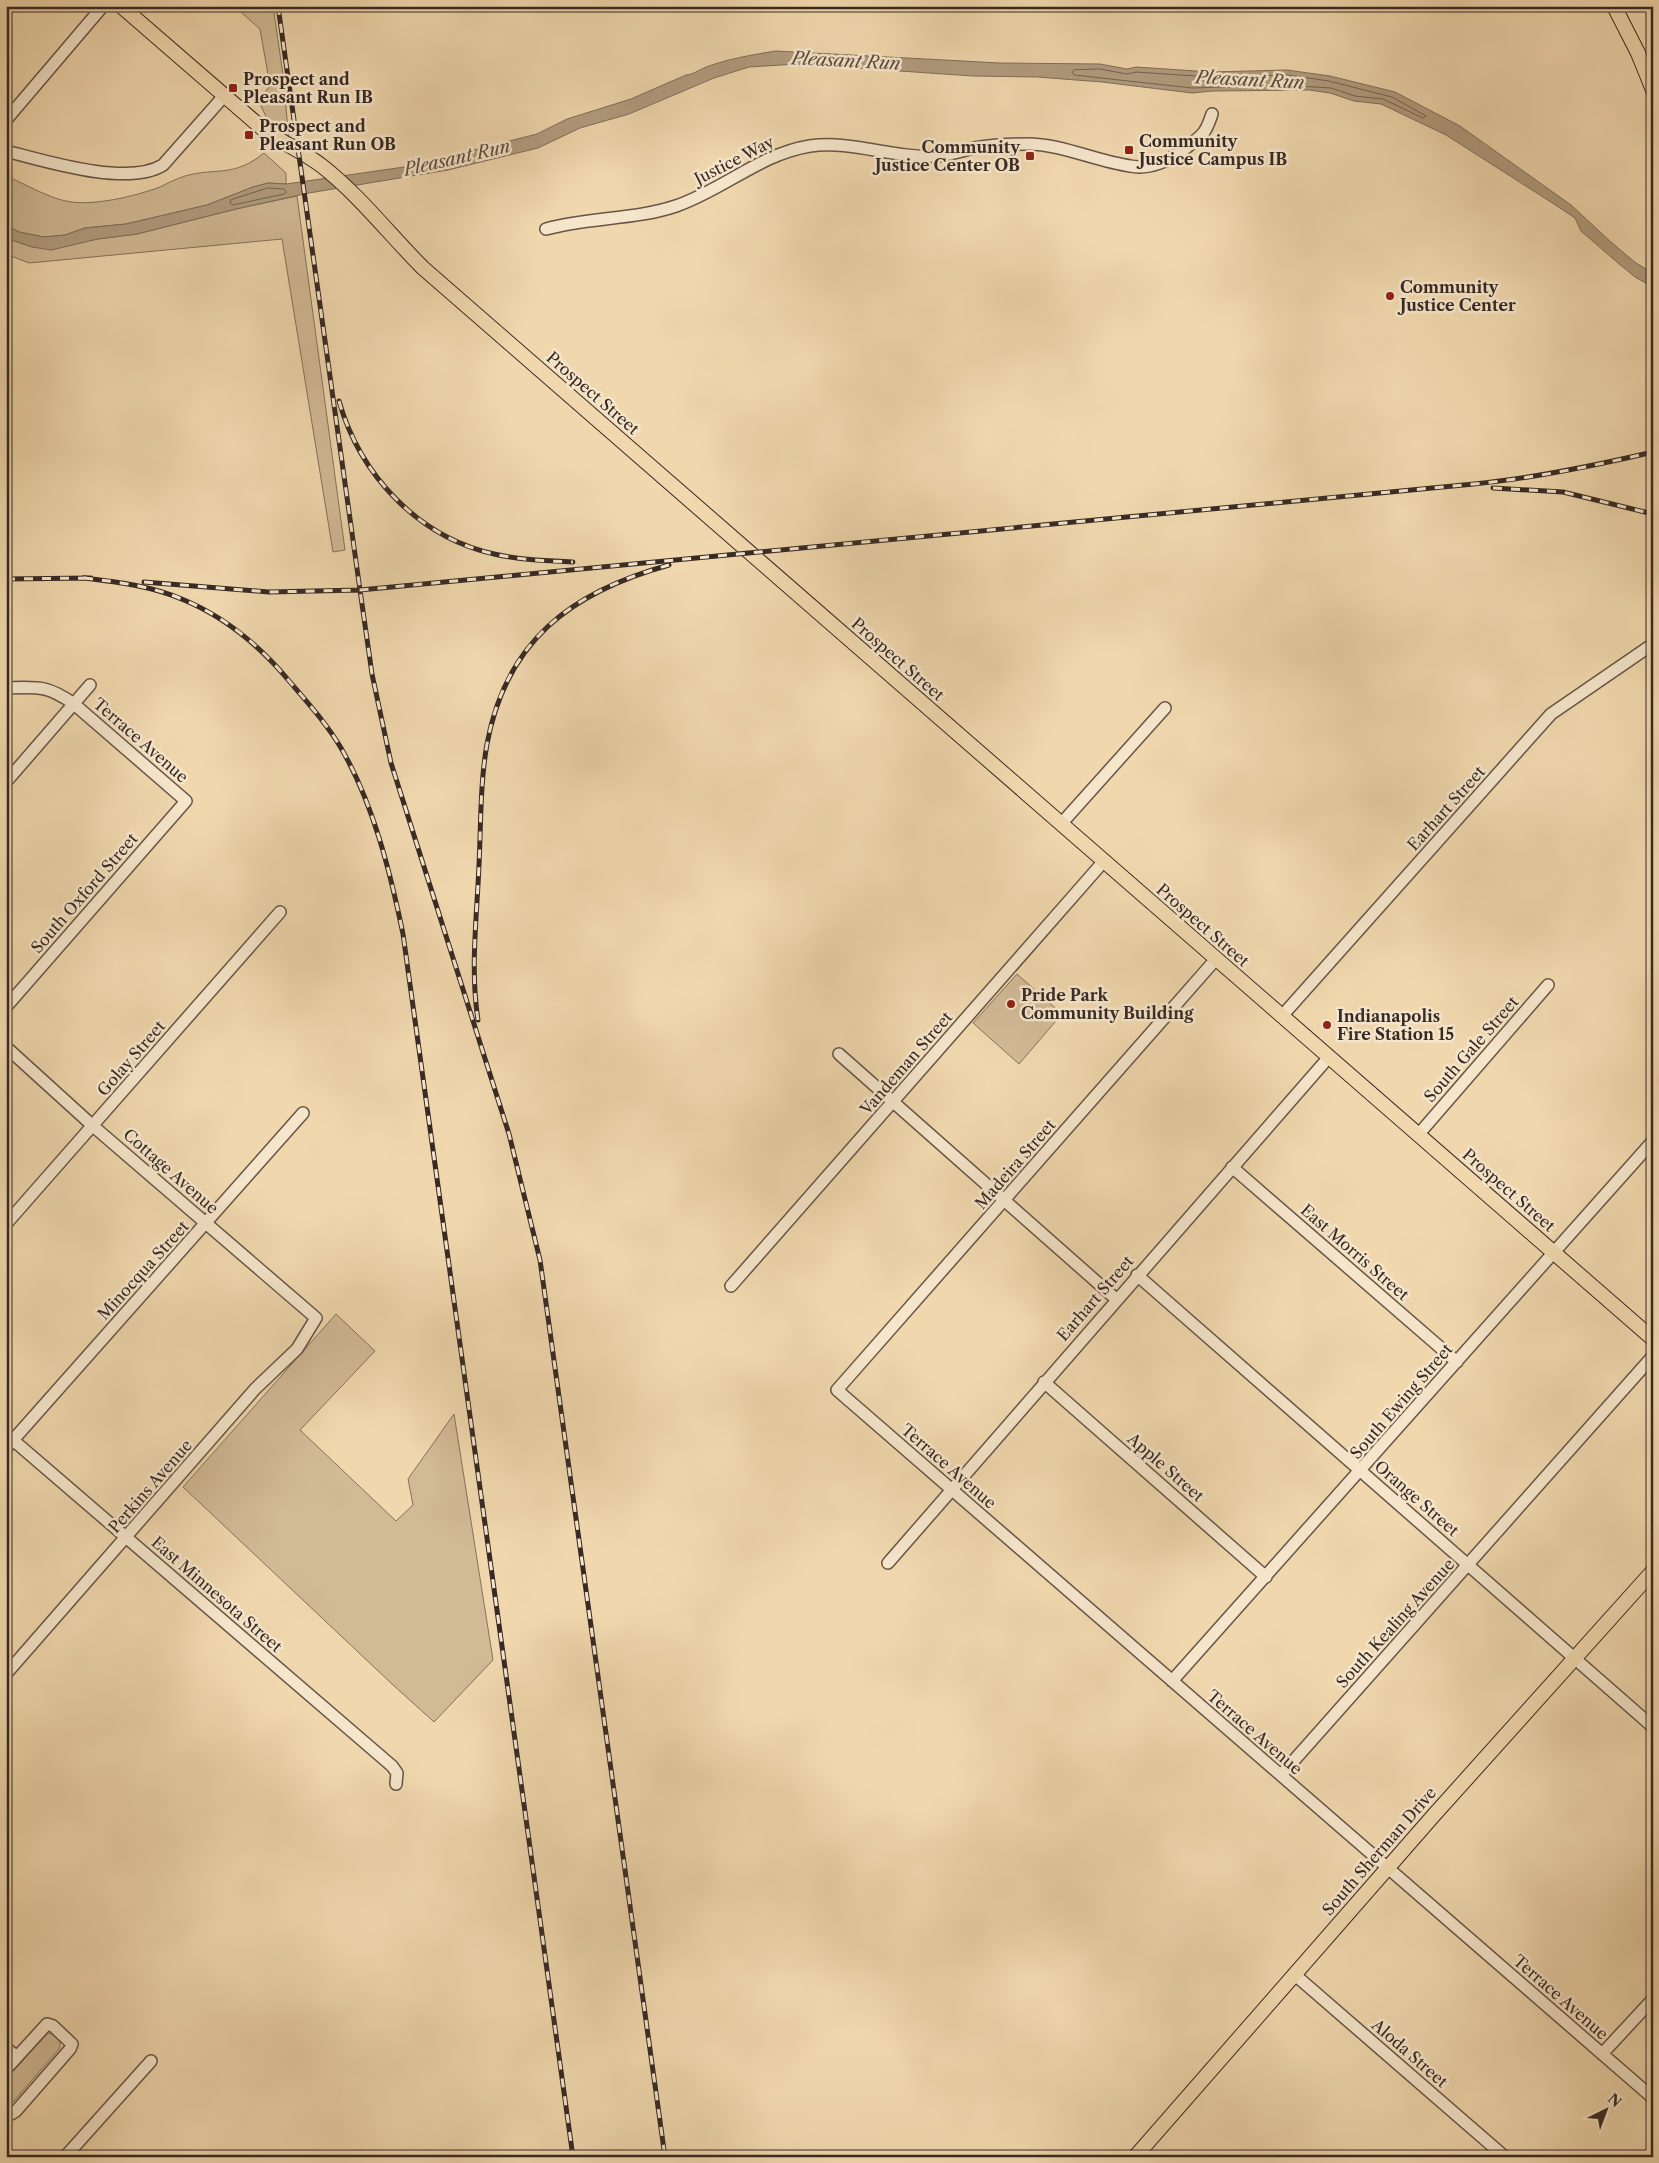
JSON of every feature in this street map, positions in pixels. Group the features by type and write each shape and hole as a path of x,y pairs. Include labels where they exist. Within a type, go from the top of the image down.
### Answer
{"main road":[{"name":"Prospect Street","path":"122,6 224,96 279,141 323,167 348,188 423,268 1653,1338"},
{"path":"1614,6 1638,53 1653,90"},
{"name":"South Sherman Drive","path":"1135,2157 1294,1974 1653,1571"}],"street":[{"path":"6,120 104,6"},
{"path":"6,151 87,170 124,173 154,171 166,162 224,96"},
{"name":"Justice Way","path":"546,229 564,224 633,216 669,208 716,189 766,159 808,146 830,144 867,148 908,156 938,156 999,144 1029,144 1081,153 1131,167 1158,164 1176,156 1207,131 1212,114"},
{"name":"Earhart Street","path":"1282,1016 1551,714 1653,644"},
{"path":"6,782 90,685"},
{"name":"Terrace Avenue","path":"6,688 43,688 56,691 74,704 186,801"},
{"path":"1061,824 1165,708"},
{"name":"South Oxford Street","path":"6,1007 186,801"},
{"name":"Vandeman Street","path":"731,1286 1104,861"},
{"name":"Golay Street","path":"6,1224 280,912"},
{"name":"Madeira Street","path":"837,1390 1216,959"},
{"name":"South Gale Street","path":"1418,1135 1548,985"},
{"name":"Cottage Avenue","path":"6,1047 93,1126 316,1318"},
{"path":"839,1054 1116,1299"},
{"name":"Earhart Street","path":"888,1563 1328,1057"},
{"name":"Minocqua Street","path":"9,1441 207,1223 303,1113"},
{"name":"South Ewing Street","path":"1172,1681 1653,1141"},
{"name":"East Morris Street","path":"1232,1167 1457,1362"},
{"name":"Orange Street","path":"1137,1275 1653,1726"},
{"name":"Perkins Avenue","path":"6,1674 256,1390 297,1349 316,1318"},
{"name":"South Kealing Avenue","path":"1281,1775 1653,1356"},
{"name":"Apple Street","path":"1044,1382 1266,1577"},
{"name":"Terrace Avenue","path":"837,1390 1653,2098"},
{"name":"East Minnesota Street","path":"9,1441 126,1538 392,1766 397,1773 396,1784"},
{"name":"Aloda Street","path":"1294,1974 1505,2157"},
{"path":"1602,2054 1653,1999"},
{"path":"6,2069 46,2024 53,2026 72,2044 70,2049 16,2111 11,2114 6,2112"},
{"path":"6,2048 17,2057"},
{"path":"65,2157 151,2061"}],"shaded area":[{"path":"234,6 273,6 283,75 289,140 272,129 258,100 270,86 260,29"},
{"path":"264,153 286,173 286,184 268,183 207,205 126,224 85,228 65,235 44,237 19,232 6,225 6,176 44,194 66,201 100,202 160,187 196,173 234,169 253,161"},
{"path":"297,196 345,550 333,552 282,239 29,263 6,254 6,238 32,247 137,234"},
{"path":"1017,974 1062,1014 1019,1064 973,1023"},
{"path":"336,1314 375,1351 300,1430 396,1521 413,1505 408,1479 454,1414 493,1660 434,1722 183,1487"},
{"path":"48,2033 53,2034 60,2040 60,2048 14,2101 7,2102 6,2079"}],"water":[{"name":"Pleasant Run","path":"776,51 1000,63 1100,64 1127,69 1136,67 1211,72 1287,70 1330,76 1395,92 1460,126 1571,205 1636,263 1653,273 1653,287 1635,277 1581,231 1575,218 1446,135 1381,104 1354,101 1330,93 1309,90 1192,93 1102,82 1037,77 973,76 797,64 749,67 714,78 629,114 580,128 538,148 448,170 309,193 137,234 98,239 51,250 32,247 6,238 6,225 19,232 44,237 65,235 85,228 126,224 207,205 268,183 286,184 411,166 537,134 567,119 631,99 711,65"}],"railway":[{"path":"278,6 372,674 391,763 509,1134 540,1260 665,2157"},
{"path":"339,401 361,454 396,499 417,518 466,546 494,554 543,561 573,562"},
{"path":"144,582 269,592 360,590 1474,484 1564,471 1653,452"},
{"path":"1493,488 1563,492 1653,514"},
{"path":"478,1020 474,962 482,789 487,744 496,708 510,676 527,649 548,626 573,606 602,590 634,576 669,565"},
{"path":"84,578 135,585 172,595 200,607 229,624 255,645 304,698 336,739 362,791 379,838 403,934 573,2157"},
{"path":"6,579 91,578"}],"place":[{"name":"Prospect and Pleasant Run IB","path":"233,88"},
{"name":"Prospect and Pleasant Run OB","path":"249,135"},
{"name":"Community Justice Campus IB","path":"1129,150"},
{"name":"Community Justice Center OB","path":"1030,156"},
{"name":"Community Justice Center","path":"1390,296"},
{"name":"Pride Park Community Building","path":"1011,1004"},
{"name":"Indianapolis Fire Station 15","path":"1327,1025"}]}
